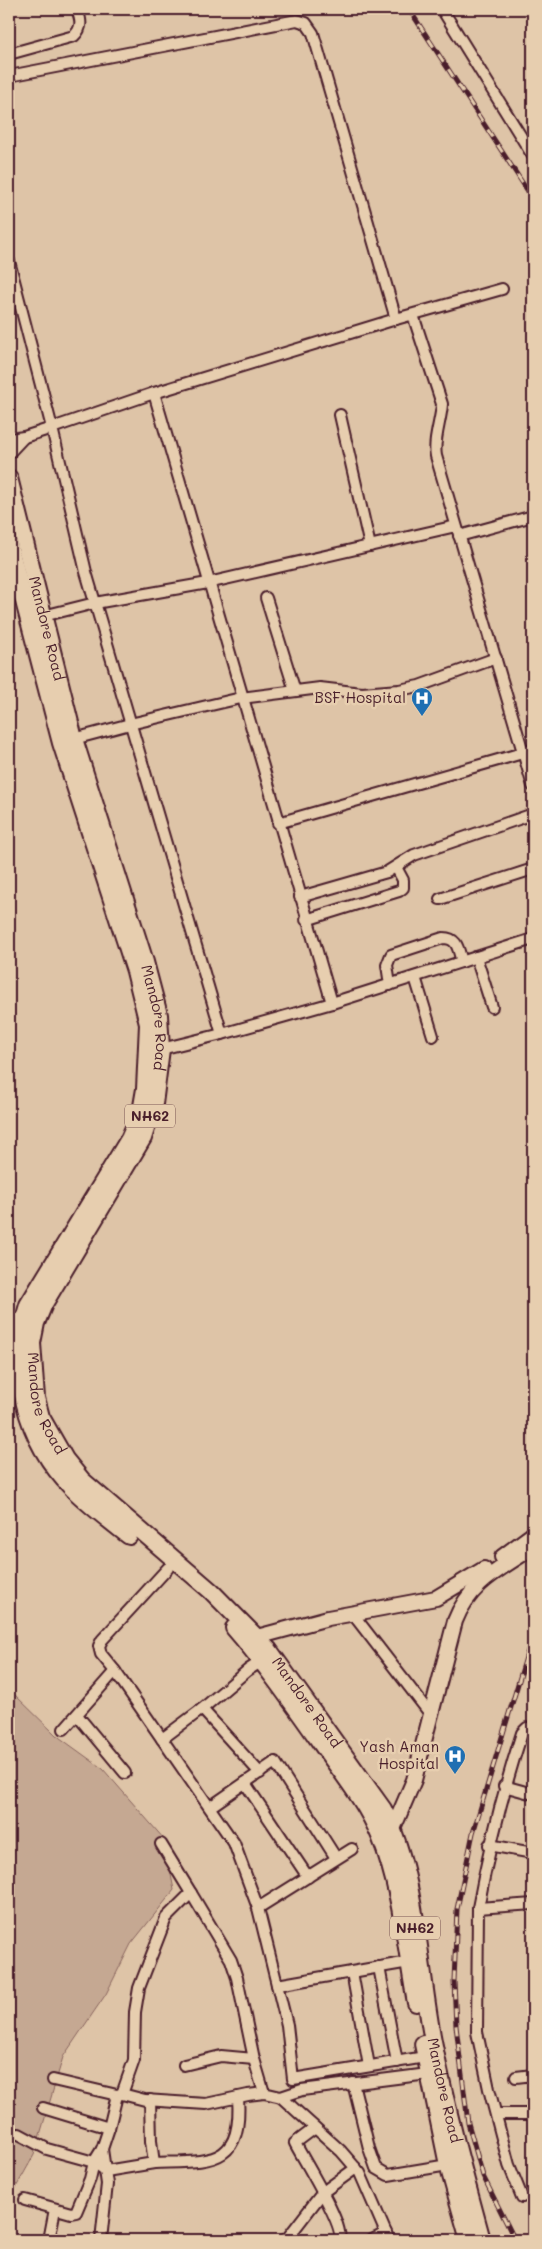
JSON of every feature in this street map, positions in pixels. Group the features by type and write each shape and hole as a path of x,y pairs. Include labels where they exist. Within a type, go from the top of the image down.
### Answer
{"highway":[{"name":"Mandore Road","path":"9,478 35,618"},
{"name":"Mandore Road","path":"9,544 35,618 68,741 135,971 148,1024 148,1068 141,1112 129,1139 28,1305 16,1319 24,1401 30,1424 39,1442 72,1489 252,1640"},
{"name":"Mandore Road","path":"68,741 145,962 159,1015 161,1049 154,1104 143,1138 44,1304 36,1323 32,1343 36,1398 41,1417 51,1437 82,1480 211,1591 267,1657 373,1793 393,1829 410,1897 433,2041 459,2156 482,2240"},
{"name":"Mandore Road","path":"267,1657 375,1825 389,1862 409,1962 428,2074 448,2165 469,2240"}],"main road":[{"path":"252,1640 352,1613 430,1600 442,1596 472,1578 533,1534"},
{"path":"393,1829 414,1780 455,1621 466,1598 476,1586 533,1546"}],"street":[{"path":"9,54 74,36 80,30 81,22 77,9"},
{"path":"442,9 533,156"},
{"path":"9,76 297,20 306,23 313,32 396,319"},
{"path":"9,261 95,603 222,1034"},
{"path":"9,439 24,437 154,394 396,319 502,289"},
{"path":"413,315 442,404 442,418 435,448 496,658 528,751 533,786"},
{"path":"154,394 306,920 332,1003"},
{"path":"340,415 370,546"},
{"path":"9,453 24,437"},
{"path":"35,618 95,603 208,583 370,546 533,516"},
{"path":"266,598 295,691"},
{"path":"68,741 130,724 242,698 320,688 362,693 399,690 419,686 496,658"},
{"path":"278,824 528,751"},
{"path":"300,897 396,867 414,855 533,814"},
{"path":"306,920 399,892 402,888 403,880 396,867"},
{"path":"440,899 533,869"},
{"path":"390,984 387,965 391,955 434,941 451,938 462,962"},
{"path":"161,1049 332,1003 533,939"},
{"path":"476,957 492,1007"},
{"path":"414,977 433,1036"},
{"path":"168,1568 99,1646 101,1654 115,1671 234,1842 258,1908 287,2025 293,2079 425,2057"},
{"path":"352,1613 431,1715"},
{"path":"162,1739 267,1657"},
{"path":"64,1729 115,1671"},
{"path":"202,1709 260,1773"},
{"path":"77,1714 125,1773"},
{"path":"522,2197 509,2165 477,2032 478,1908 489,1845 504,1786 522,1733 527,1728 533,1728"},
{"path":"210,1807 275,1762 336,1858"},
{"path":"245,1783 308,1877"},
{"path":"504,1786 533,1794"},
{"path":"161,1844 231,1960 237,1978 254,2059 264,2093"},
{"path":"489,1845 533,1853"},
{"path":"258,1908 352,1849"},
{"path":"25,2200 71,2214 76,2212 90,2179 94,2162 102,2149 135,2052 135,2012 139,1988 166,1918 191,1893"},
{"path":"478,1908 533,1904"},
{"path":"277,1985 409,1962"},
{"path":"378,1967 397,2062"},
{"path":"352,1972 368,2066"},
{"path":"184,2065 221,2056 254,2059"},
{"path":"281,2097 302,2090 428,2074"},
{"path":"516,2078 533,2075"},
{"path":"54,2080 119,2095 194,2105 264,2093 281,2097 341,2151 356,2168 376,2207 387,2236 372,2240"},
{"path":"353,2083 365,2136 376,2168 388,2175 448,2165"},
{"path":"19,2134 47,2149 94,2162 106,2171 154,2162 215,2158 232,2146 238,2133 238,2097"},
{"path":"150,2100 151,2141 154,2162"},
{"path":"43,2108 109,2128"},
{"path":"496,2114 533,2114"},
{"path":"315,2128 295,2143 323,2192 340,2231 339,2240"},
{"path":"101,2240 107,2184 102,2149"},
{"path":"286,2240 323,2192 356,2168"},
{"path":"49,2240 56,2209"}],"shaded area":[{"path":"9,1694 14,1694 56,1735 103,1769 164,1839 174,1890 131,1944 106,1994 63,2057 34,2155 9,2200"}],"railway":[{"path":"409,9 533,199"},
{"path":"515,2240 483,2176 468,2123 456,2026 454,1981 457,1909 473,1833 533,1634"}],"place":[{"name":"BSF Hospital","path":"422,717"},
{"name":"Yash Aman Hospital","path":"455,1775"}]}
